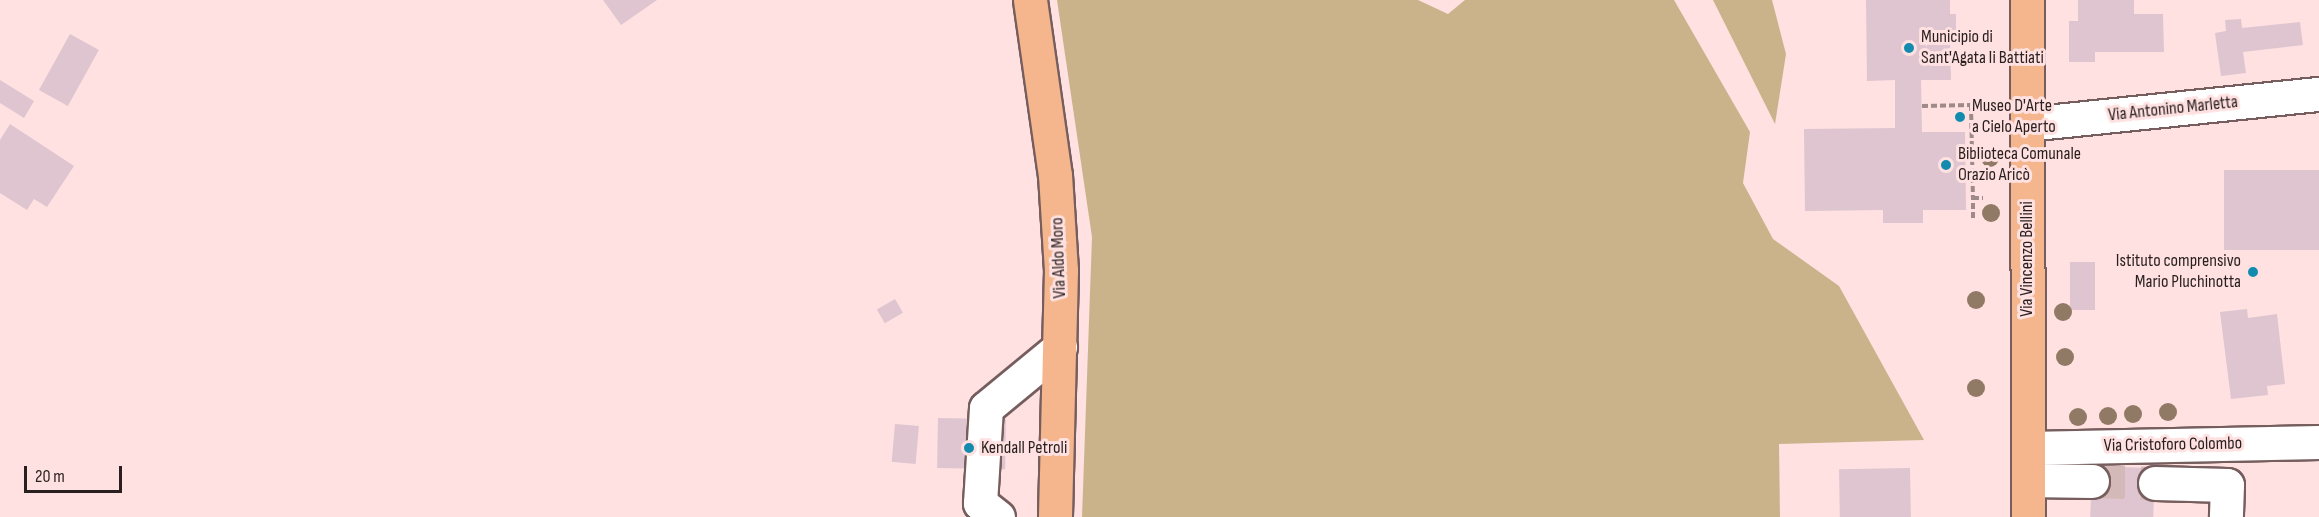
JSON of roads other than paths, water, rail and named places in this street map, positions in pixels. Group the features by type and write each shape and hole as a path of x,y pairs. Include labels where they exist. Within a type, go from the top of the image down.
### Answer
{"main road":[{"name":"Via Aldo Moro","path":"1030,0 1055,175 1061,270 1055,517"},
{"name":"Via Vincenzo Bellini","path":"2027,0 2028,517"}],"street":[{"name":"Via Antonino Marletta","path":"2027,124 2319,94"},
{"path":"998,517 980,503 986,408 1060,347"},
{"name":"Via Cristoforo Colombo","path":"2028,448 2319,442"},
{"path":"2028,480 2092,482"},
{"path":"2155,483 2227,485 2226,517"}],"tunnel":[{"path":"2092,481 2155,483"}],"place":[{"name":"Municipio di Sant'Agata li Battiati","path":"1909,48"},
{"name":"Museo D'Arte a Cielo Aperto","path":"1960,117"},
{"name":"Biblioteca Comunale Orazio Aricò","path":"1946,165"},
{"name":"Istituto comprensivo Mario Pluchinotta","path":"2253,272"},
{"name":"Kendall Petroli","path":"969,448"}]}
